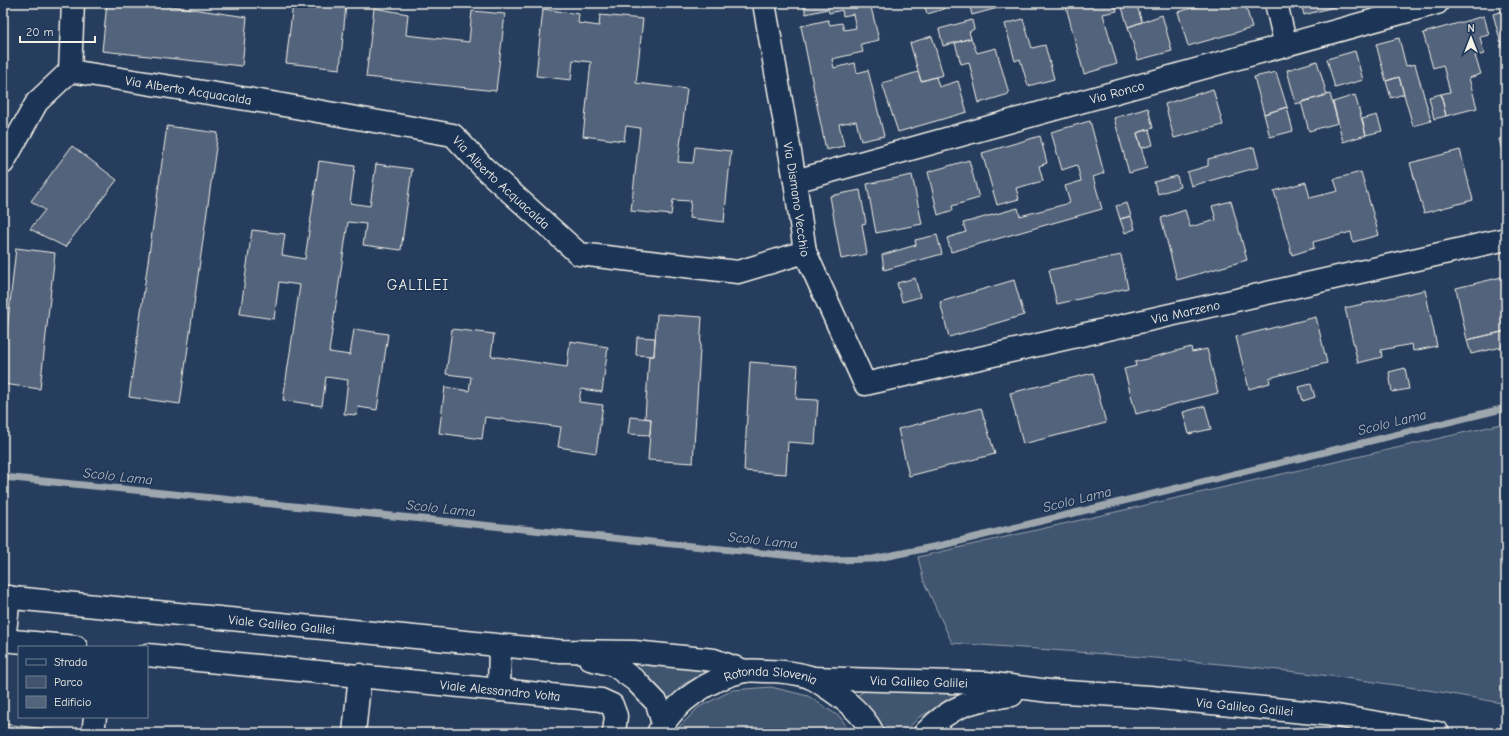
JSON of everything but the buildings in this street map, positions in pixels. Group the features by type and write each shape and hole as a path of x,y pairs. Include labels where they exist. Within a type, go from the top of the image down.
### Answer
{"street":[{"path":"3,163 37,102 70,72 73,3"},
{"name":"Via Dismano Vecchio","path":"764,3 796,180 805,252 865,384"},
{"path":"1276,3 1286,46"},
{"name":"Via Ronco","path":"796,180 1286,46 1437,3"},
{"name":"Via Alberto Acquacalda","path":"70,72 272,103 453,135 484,168 579,254 738,272 805,252"},
{"name":"Via Marzeno","path":"865,384 1506,239"},
{"path":"6,597 4,640 66,646"},
{"name":"Viale Galileo Galilei","path":"6,597 559,651"},
{"path":"498,690 500,646"},
{"path":"559,651 634,652 714,660 745,671"},
{"name":"Rotonda Slovenia","path":"559,651 614,665 636,681 657,702 660,729"},
{"name":"Viale Alessandro Volta","path":"148,654 601,700 612,705 614,710 616,716 614,733"},
{"name":"Rotonda Slovenia","path":"660,729 678,706 697,691 718,680 745,671 779,671 811,678 846,700 869,725 873,733"},
{"path":"354,733 360,675"},
{"name":"Via Galileo Galilei","path":"811,678 986,683 1049,691 1150,697 1325,714 1438,733"},
{"name":"Via Galileo Galilei","path":"925,733 934,723 954,709 983,699 1049,691"},
{"path":"93,733 95,718"}],"green space":[{"path":"1506,423 1506,704 1368,681 1299,672 1091,653 952,643 924,582 918,557"},
{"path":"630,660 710,671 682,685 668,703"},
{"path":"771,687 808,696 840,717 851,733 673,733 699,707 733,690"},
{"path":"865,691 957,691 957,698 919,717 904,733 884,733 880,721 856,696"}],"waterway":[{"name":"Scolo Lama","path":"3,477 832,560 873,559 943,545 1506,408"}],"district":[{"name":"GALILEI","path":"418,285"}]}
